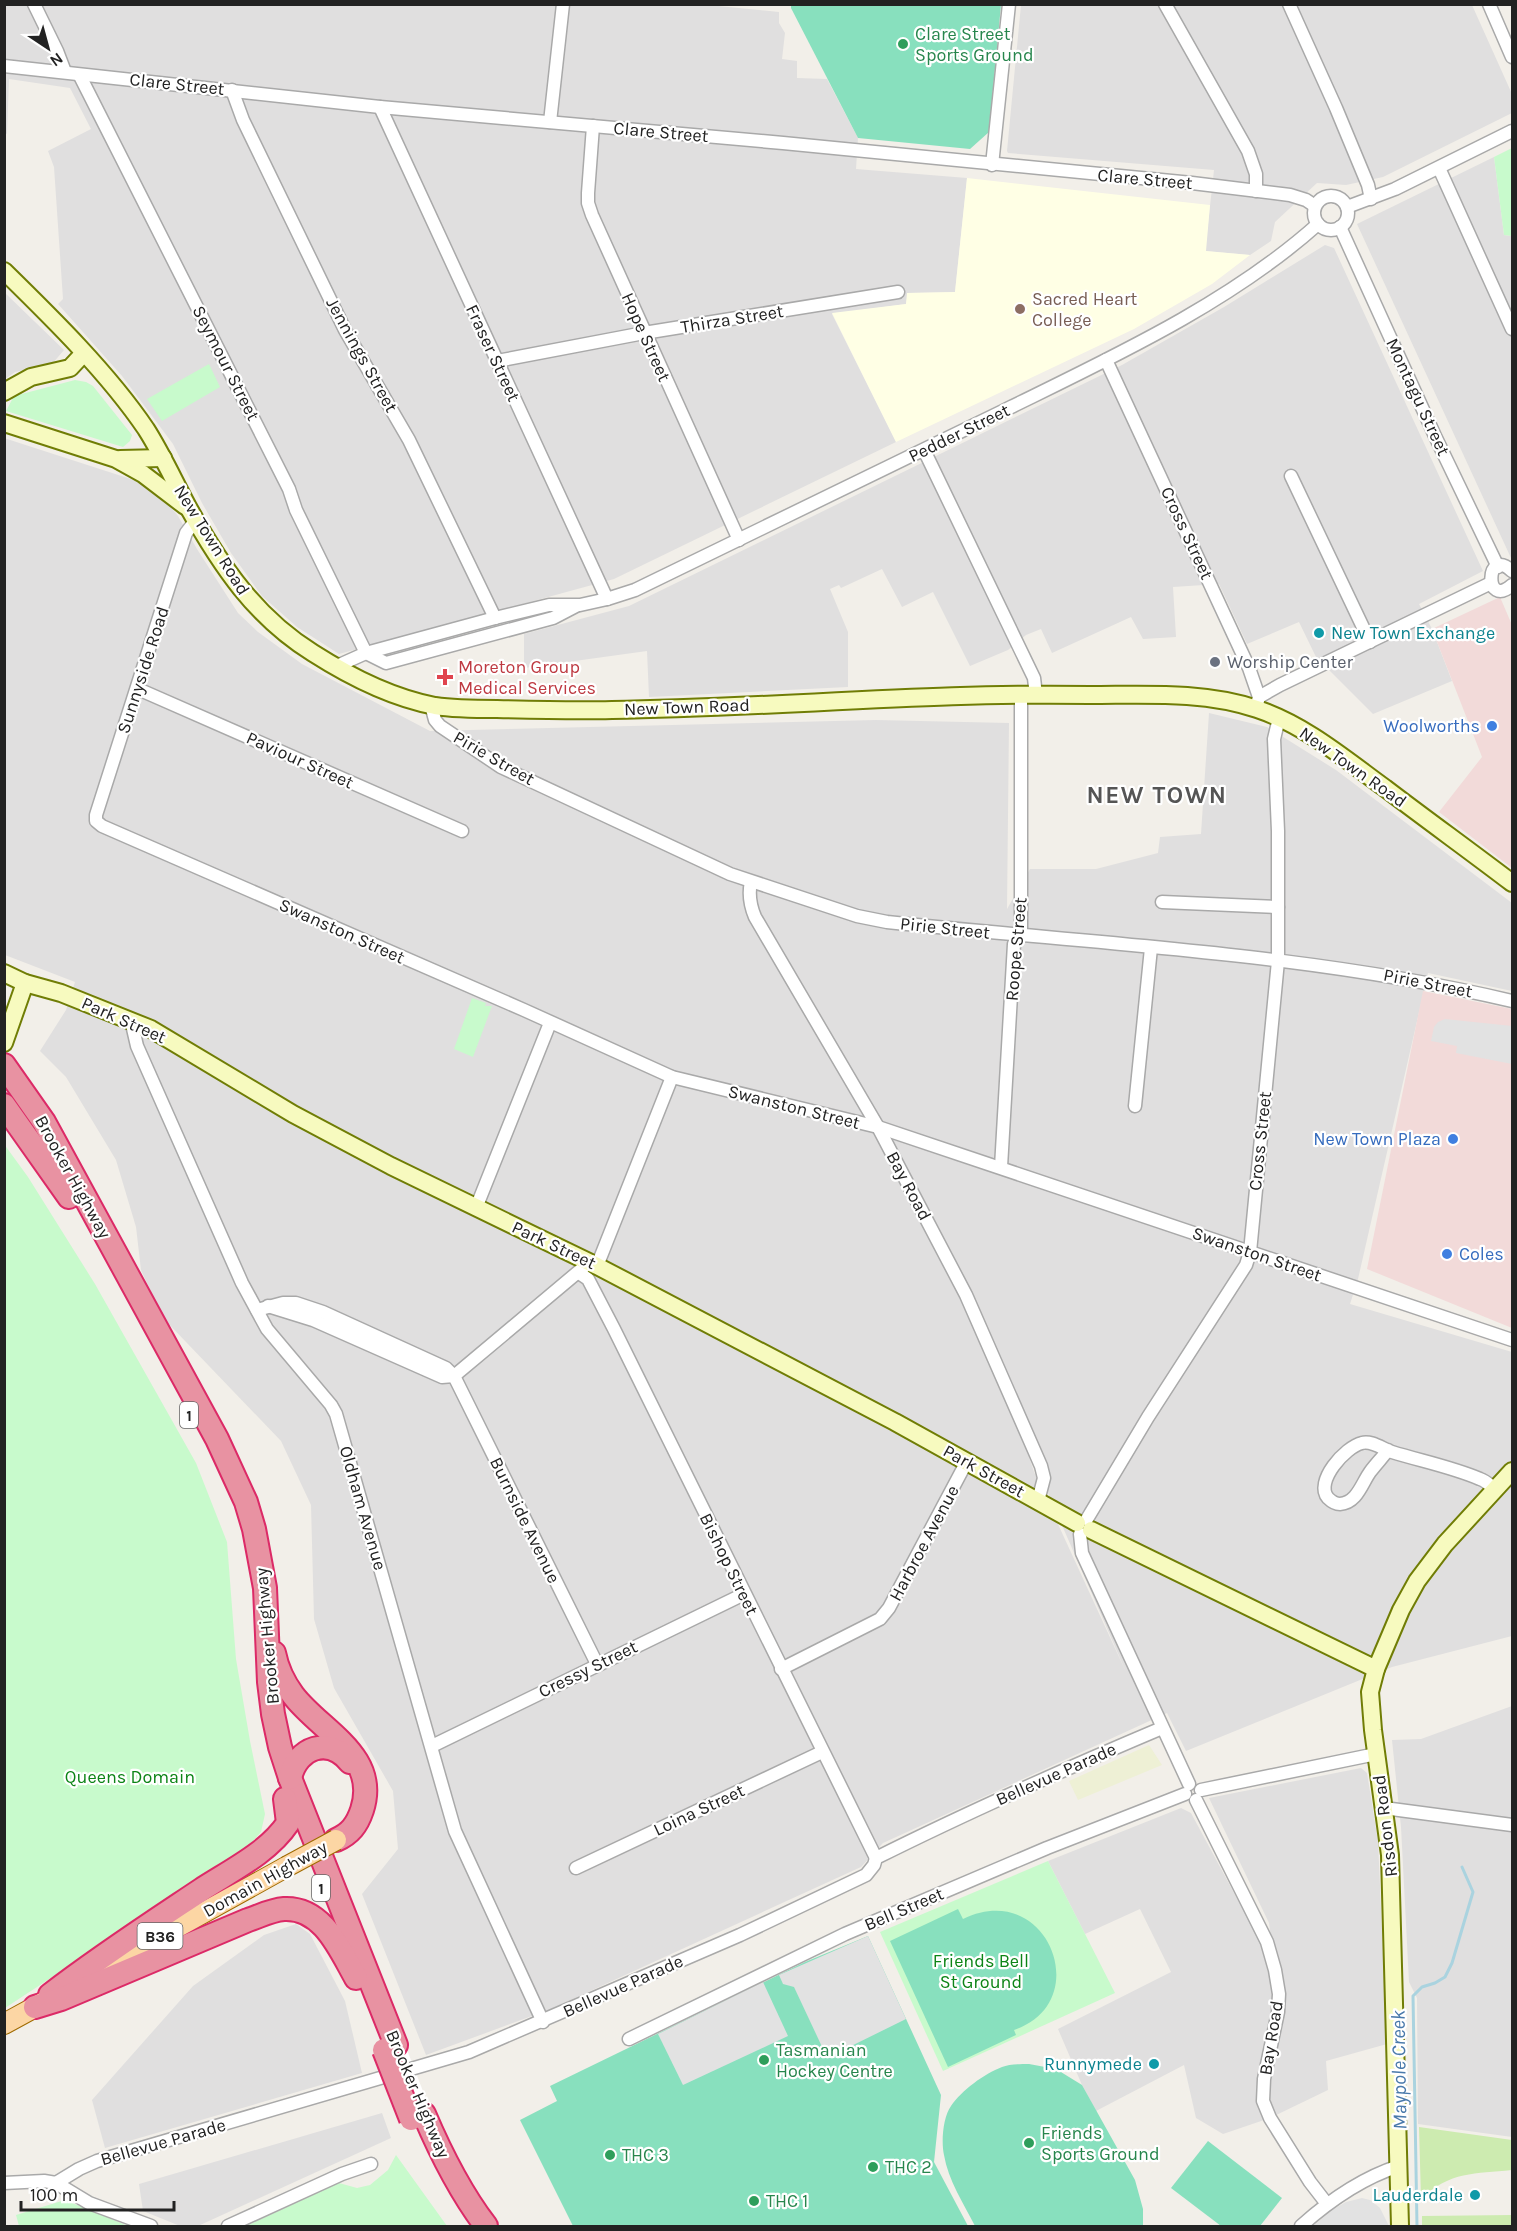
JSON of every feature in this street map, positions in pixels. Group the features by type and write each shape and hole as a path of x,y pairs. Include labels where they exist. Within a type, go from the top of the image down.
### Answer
{"highway":[{"name":"Brooker Highway","path":"4,1065 44,1122 232,1467 246,1502 261,1560 266,1608 269,1682 288,1789 356,1978 390,2047"},
{"name":"Brooker Highway","path":"7,1106 73,1203 207,1447 229,1496 242,1534 248,1564 260,1712 275,1774 288,1789 418,2117 471,2207 486,2226"},
{"path":"266,1608 271,1617 275,1660 283,1680 310,1713 346,1746 360,1768 364,1784 363,1808 354,1828 336,1840"},
{"path":"35,2007 73,1977 259,1851 283,1830 288,1823 288,1789 295,1762 303,1755 322,1747 333,1747 342,1752 351,1763 357,1784 356,1806 346,1828 336,1840"},
{"path":"35,2007 61,1999 263,1914 285,1909 301,1911 324,1926 334,1938 356,1978"},
{"name":"1","path":"418,2117 437,2176 470,2226"}],"main road":[{"name":"Domain Highway","path":"4,2024 336,1840"}],"street":[{"path":"34,4 57,51 64,72"},
{"path":"550,122 563,4"},
{"path":"992,165 1009,4"},
{"path":"1166,4 1248,151 1256,174 1256,191"},
{"path":"1289,4 1336,108 1368,185 1371,199"},
{"path":"1489,4 1512,57"},
{"name":"Clare Street","path":"4,66 64,72 80,76 126,78 380,106 1192,183 1290,195 1306,200 1315,206"},
{"name":"Seymour Street","path":"80,76 289,489 296,510 366,653"},
{"name":"Jennings Street","path":"232,90 243,120 345,330 409,440 495,618"},
{"name":"Fraser Street","path":"380,106 607,599"},
{"name":"Hope Street","path":"593,126 588,203 644,333 739,540"},
{"path":"1347,207 1371,199 1439,168 1512,131"},
{"path":"1439,168 1512,329"},
{"path":"1331,196 1341,199 1347,207 1347,218 1340,227 1331,230 1318,224 1314,216 1315,206 1321,198 1331,196"},
{"name":"Pedder Street","path":"366,653 386,663 543,621 580,605 634,590 1106,360 1215,298 1292,247 1318,224"},
{"name":"Montagu Street","path":"1340,227 1435,436 1498,567"},
{"name":"New Town Road","path":"4,271 84,353 147,431 193,515 237,585 259,612 289,637 337,666 388,691 431,705 453,708 524,710 653,710 1029,695 1196,696 1258,703 1279,718 1321,741 1512,883"},
{"name":"Thirza Street","path":"496,361 644,333 898,292"},
{"path":"4,393 31,377 70,368 84,353"},
{"name":"Cross Street","path":"1106,360 1249,668 1258,703"},
{"path":"4,423 116,459 143,474 193,515"},
{"path":"116,459 136,448 147,431"},
{"name":"Roope Street","path":"924,450 1034,678 1029,695 1021,930 1014,944 1001,1167"},
{"path":"116,459 163,458"},
{"path":"1291,476 1370,642"},
{"name":"Sunnyside Road","path":"96,821 96,815 193,515"},
{"path":"1511,592 1500,590 1491,583 1490,575 1498,567 1505,566 1512,571"},
{"path":"1258,703 1280,685 1491,583"},
{"name":"Pedder Street","path":"337,666 366,653 495,618 549,605 580,605"},
{"name":"Paviour Street","path":"138,689 462,831"},
{"name":"Pirie Street","path":"431,705 435,720 440,726 501,767 751,882 857,916 887,922 1278,961 1371,973 1512,1000"},
{"name":"Cross Street","path":"1084,1526 1148,1417 1246,1264 1250,1252 1278,961 1278,831 1274,739 1279,718"},
{"name":"Swanston Street","path":"96,821 102,826 672,1077 878,1127 1512,1340"},
{"name":"Bay Road","path":"751,882 749,899 755,917 878,1127 966,1295 1041,1466 1044,1478 1038,1501"},
{"path":"1162,902 1278,908"},
{"path":"1135,1106 1151,948"},
{"name":"Park Street","path":"4,973 25,983 61,993 131,1020 169,1039 293,1114 588,1267 895,1422 1084,1526 1376,1669"},
{"path":"4,1043 25,983"},
{"path":"4,1020 18,1004"},
{"name":"Oldham Avenue","path":"131,1020 137,1046 242,1283 263,1308 267,1329 336,1414 455,1831 543,2022"},
{"path":"476,1208 550,1023"},
{"path":"263,1308 313,1320 442,1377 453,1376 588,1267 672,1077"},
{"name":"Bishop Street","path":"588,1267 588,1279 876,1858"},
{"name":"Burnside Avenue","path":"453,1376 597,1664"},
{"path":"1388,1450 1355,1497 1349,1502 1339,1504 1332,1502 1325,1494 1323,1484 1328,1474 1349,1449 1359,1443 1367,1442 1482,1479 1495,1489"},
{"name":"Harbroe Avenue","path":"781,1669 880,1619 889,1608 966,1463"},
{"name":"Risdon Road","path":"1400,2226 1392,1889 1370,1692 1376,1669 1401,1610 1417,1581 1445,1544 1512,1471"},
{"name":"Bay Road","path":"1084,1526 1082,1554 1162,1728 1267,1942 1279,1994 1278,2012 1264,2079 1263,2101 1270,2118 1310,2182 1327,2204"},
{"name":"Cressy Street","path":"432,1746 744,1594"},
{"name":"Bellevue Parade","path":"56,2183 97,2161 469,2052 543,2022 741,1935 866,1875 876,1858 1020,1789 1162,1728"},
{"name":"Loina Street","path":"576,1868 822,1752"},
{"name":"Bell Street","path":"629,2038 868,1923 1047,1848 1193,1792 1376,1754"},
{"path":"1384,1808 1512,1825"},
{"path":"228,2226 342,2174 371,2164"},
{"path":"1301,2226 1327,2204 1359,2185 1399,2166"},
{"path":"4,2183 44,2181 56,2183 89,2203 151,2226"}],"shaded area":[{"path":"698,4 779,12 779,23 785,33 782,59 797,61 797,78 827,79 858,138 856,169 967,178 955,292 908,293 906,304 832,314 896,442 614,579 339,654 297,627 262,596 231,553 202,503 173,444 122,376 58,304 63,299 54,167 48,151 91,129 70,88 9,79 7,134 5,133 4,5"},
{"path":"1021,5 1472,5 1512,94 1512,113 1383,177 1346,185 1317,183 1275,222 1271,241 1250,255 1205,251 1214,170 1008,153"},
{"path":"1494,157 1504,235 1512,236 1511,558 1357,224"},
{"name":"Sacred Heart College","path":"967,178 1210,205 1206,251 1250,255 1212,284 1134,329 896,442 832,313 906,304 907,293 955,292"},
{"path":"1325,245 1334,248 1483,571 1419,604 1432,629 1452,681 1373,714 1316,657 1299,622 1247,644 1219,584 1173,587 1176,637 1143,639 1131,617 1052,653 1041,629 1026,635 1008,650 970,666 933,592 902,607 882,569 841,588 839,585 830,589 848,632 848,687 649,697 647,651 524,668 524,634 629,606 1122,365 1224,307"},
{"path":"4,292 64,350 52,364 15,372 5,379"},
{"path":"4,438 140,482 165,500 178,516 238,613 258,632 302,664 430,731 876,720 1009,723 1007,909 1030,869 1096,869 1158,853 1160,837 1201,834 1209,713 1267,727 1336,770 1512,903 1512,991 1428,973 1358,1279 1350,1304 1512,1352 1512,1636 1392,1667 1186,1751 1167,1713 883,1843 861,1867 551,2009 426,2055 362,1894 398,1849 393,1791 334,1688 314,1619 311,1505 281,1441 163,1318 141,1270 136,1227 116,1160 66,1077 40,1051 66,1010 75,982 5,955","holes":["1020,1429 1126,1672 1034,1472"]},
{"path":"1500,597 1512,625 1512,868 1439,812 1482,757 1432,629"},
{"name":"New Town Plaza","path":"1423,991 1512,1009 1512,1328 1367,1269"},
{"path":"1445,1019 1512,1026 1512,1064 1456,1053 1457,1046 1431,1041 1434,1027"},
{"path":"1512,1706 1512,2137 1418,2124 1417,1998 1409,1982 1401,1827 1392,1740 1421,1739"},
{"path":"1149,1745 1162,1765 1078,1800 1069,1781"},
{"path":"1361,1768 1367,1773 1378,1841 1387,2044 1326,2061 1328,2090 1270,2118 1223,2134 1196,2118 1184,2065 1096,2111 1058,2029 1171,1972 1140,1909 1085,1934 1048,1861 1181,1808 1191,1813 1275,1969 1269,1923 1209,1798"},
{"path":"296,1924 310,1934 345,2001 362,2073 105,2148 92,2100 193,1986 264,1935"},
{"path":"868,1936 906,2019 835,2054 824,2051 794,1987 783,1984 779,1975"},
{"path":"763,1982 788,2036 683,2085 658,2034"},
{"path":"382,2113 391,2138 198,2226 180,2226 143,2211 139,2184"},
{"path":"1362,2198 1370,2200 1380,2208 1389,2226 1313,2226 1346,2202"}],"green space":[{"name":"Clare Street Sports Ground","path":"791,5 1001,5 989,132 970,149 858,138"},
{"path":"1512,148 1512,236 1504,235 1494,157"},
{"path":"209,364 220,387 162,421 147,399"},
{"path":"75,380 93,386 132,435 130,441 123,447 6,411 14,396"},
{"path":"472,998 486,1003 485,1006 492,1006 473,1057 454,1049"},
{"name":"Queens Domain","path":"4,1144 28,1177 95,1284 196,1463 227,1542 236,1659 265,1814 261,1832 243,1852 5,2008"},
{"name":"Friends Bell St Ground","path":"1048,1861 1115,1993 943,2071 880,1932"},
{"name":"Friends Bell St Ground","path":"958,1909 963,1919 993,1911 1018,1915 1038,1929 1051,1949 1056,1972 1053,1996 1039,2016 1014,2030 1016,2035 948,2067 890,1941"},
{"name":"Tasmanian Hockey Centre","path":"868,1936 941,2095 934,2162 968,2226 573,2226 520,2120 557,2101 550,2086 805,1962"},
{"name":"Friends Sports Ground","path":"1029,2064 1056,2069 1082,2085 1135,2180 1143,2209 1143,2226 975,2226 957,2192 946,2164 943,2130 946,2116 951,2106 967,2088 981,2078 1005,2066"},
{"path":"1419,2127 1512,2140 1512,2170 1453,2179 1442,2183 1421,2199"},
{"path":"1208,2141 1282,2198 1260,2226 1221,2226 1171,2188"},
{"path":"396,2155 447,2226 246,2226 339,2183 357,2188 370,2185 388,2170"},
{"path":"65,2200 128,2226 19,2226 16,2215"},
{"path":"1512,2215 1512,2226 1422,2226 1422,2216"}],"pier":[{"path":"404,2042 431,2112 403,2122 376,2053"}],"waterway":[{"name":"Maypole Creek","path":"1417,2226 1413,1996 1422,1987 1445,1977 1452,1963 1473,1892 1462,1867"}],"place":[{"name":"Clare Street Sports Ground","path":"903,44"},
{"name":"Sacred Heart College","path":"1020,309"},
{"name":"New Town Exchange","path":"1319,633"},
{"name":"Worship Center","path":"1215,662"},
{"name":"Moreton Group Medical Services","path":"445,677"},
{"name":"Woolworths","path":"1492,726"},
{"name":"New Town Plaza","path":"1453,1139"},
{"name":"Coles","path":"1447,1254"},
{"name":"Tasmanian Hockey Centre","path":"764,2060"},
{"name":"Runnymede","path":"1154,2064"},
{"name":"Friends Sports Ground","path":"1029,2143"},
{"name":"THC 3","path":"610,2155"},
{"name":"THC 2","path":"873,2167"},
{"name":"Lauderdale","path":"1475,2195"},
{"name":"THC 1","path":"754,2201"}],"district":[{"name":"NEW TOWN","path":"1157,795"}]}
